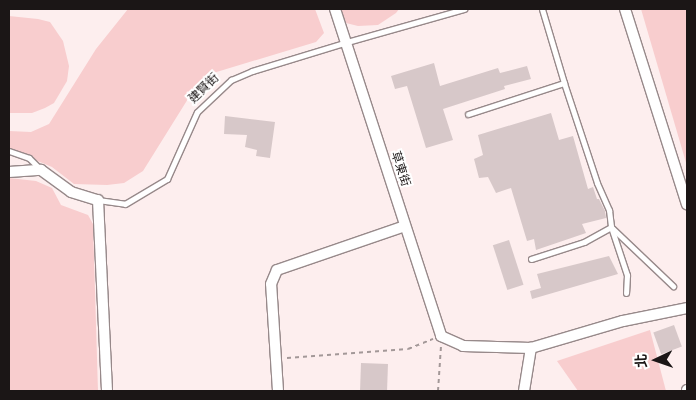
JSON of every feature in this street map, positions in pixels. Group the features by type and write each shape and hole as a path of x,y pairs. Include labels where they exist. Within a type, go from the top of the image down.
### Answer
{"street":[{"name":"草東街","path":"336,9 441,336"},
{"path":"625,9 687,204"},
{"path":"9,172 40,170"},
{"name":"建賢街","path":"40,170 71,192 98,200"},
{"path":"98,200 107,391"},
{"path":"278,391 271,284 277,270 405,226"},
{"path":"441,336 463,346 532,348 622,321 687,308"},
{"path":"524,391 532,348"}],"lane":[{"name":"建賢街","path":"98,200 125,204 167,179 196,112 231,80 252,71 347,42 464,9"},
{"path":"542,9 597,183 610,210 611,227 627,275 626,293"},
{"path":"468,114 564,83"},
{"path":"9,151 29,158 40,170"},
{"path":"531,259 584,242 611,227"},
{"path":"611,227 673,286"}],"path":[{"path":"276,359 408,349 441,336 438,391"}],"shaded area":[{"path":"128,9 315,9 324,33 316,42 210,74 196,86 143,171 124,183 107,185 74,184 52,167 9,149 9,131 31,132 49,124 96,49"},
{"path":"341,9 399,9 378,25 358,26 346,23"},
{"path":"641,9 687,9 687,166"},
{"path":"9,16 50,22 63,41 69,66 67,81 54,103 32,113 9,113"},
{"path":"9,178 36,181 52,188 61,205 88,215 93,224 98,391 9,391"},
{"path":"650,330 666,391 578,391 557,361"}],"building":[{"path":"434,63 440,86 498,68 500,73 527,66 531,79 504,86 505,89 443,109 453,140 426,148 407,86 395,89 391,76"},
{"path":"551,113 559,140 573,136 588,189 593,187 597,199 599,199 605,211 606,218 582,224 586,233 536,250 534,239 527,241 511,188 496,193 488,177 479,178 474,159 483,155 478,135"},
{"path":"225,116 275,122 270,158 256,156 257,150 245,147 247,135 224,134"},
{"path":"509,240 524,285 507,290 493,245"},
{"path":"609,256 618,274 532,299 530,291 541,288 537,274"},
{"path":"674,325 682,347 661,354 653,333"},
{"path":"361,363 388,364 387,391 360,391"}]}
